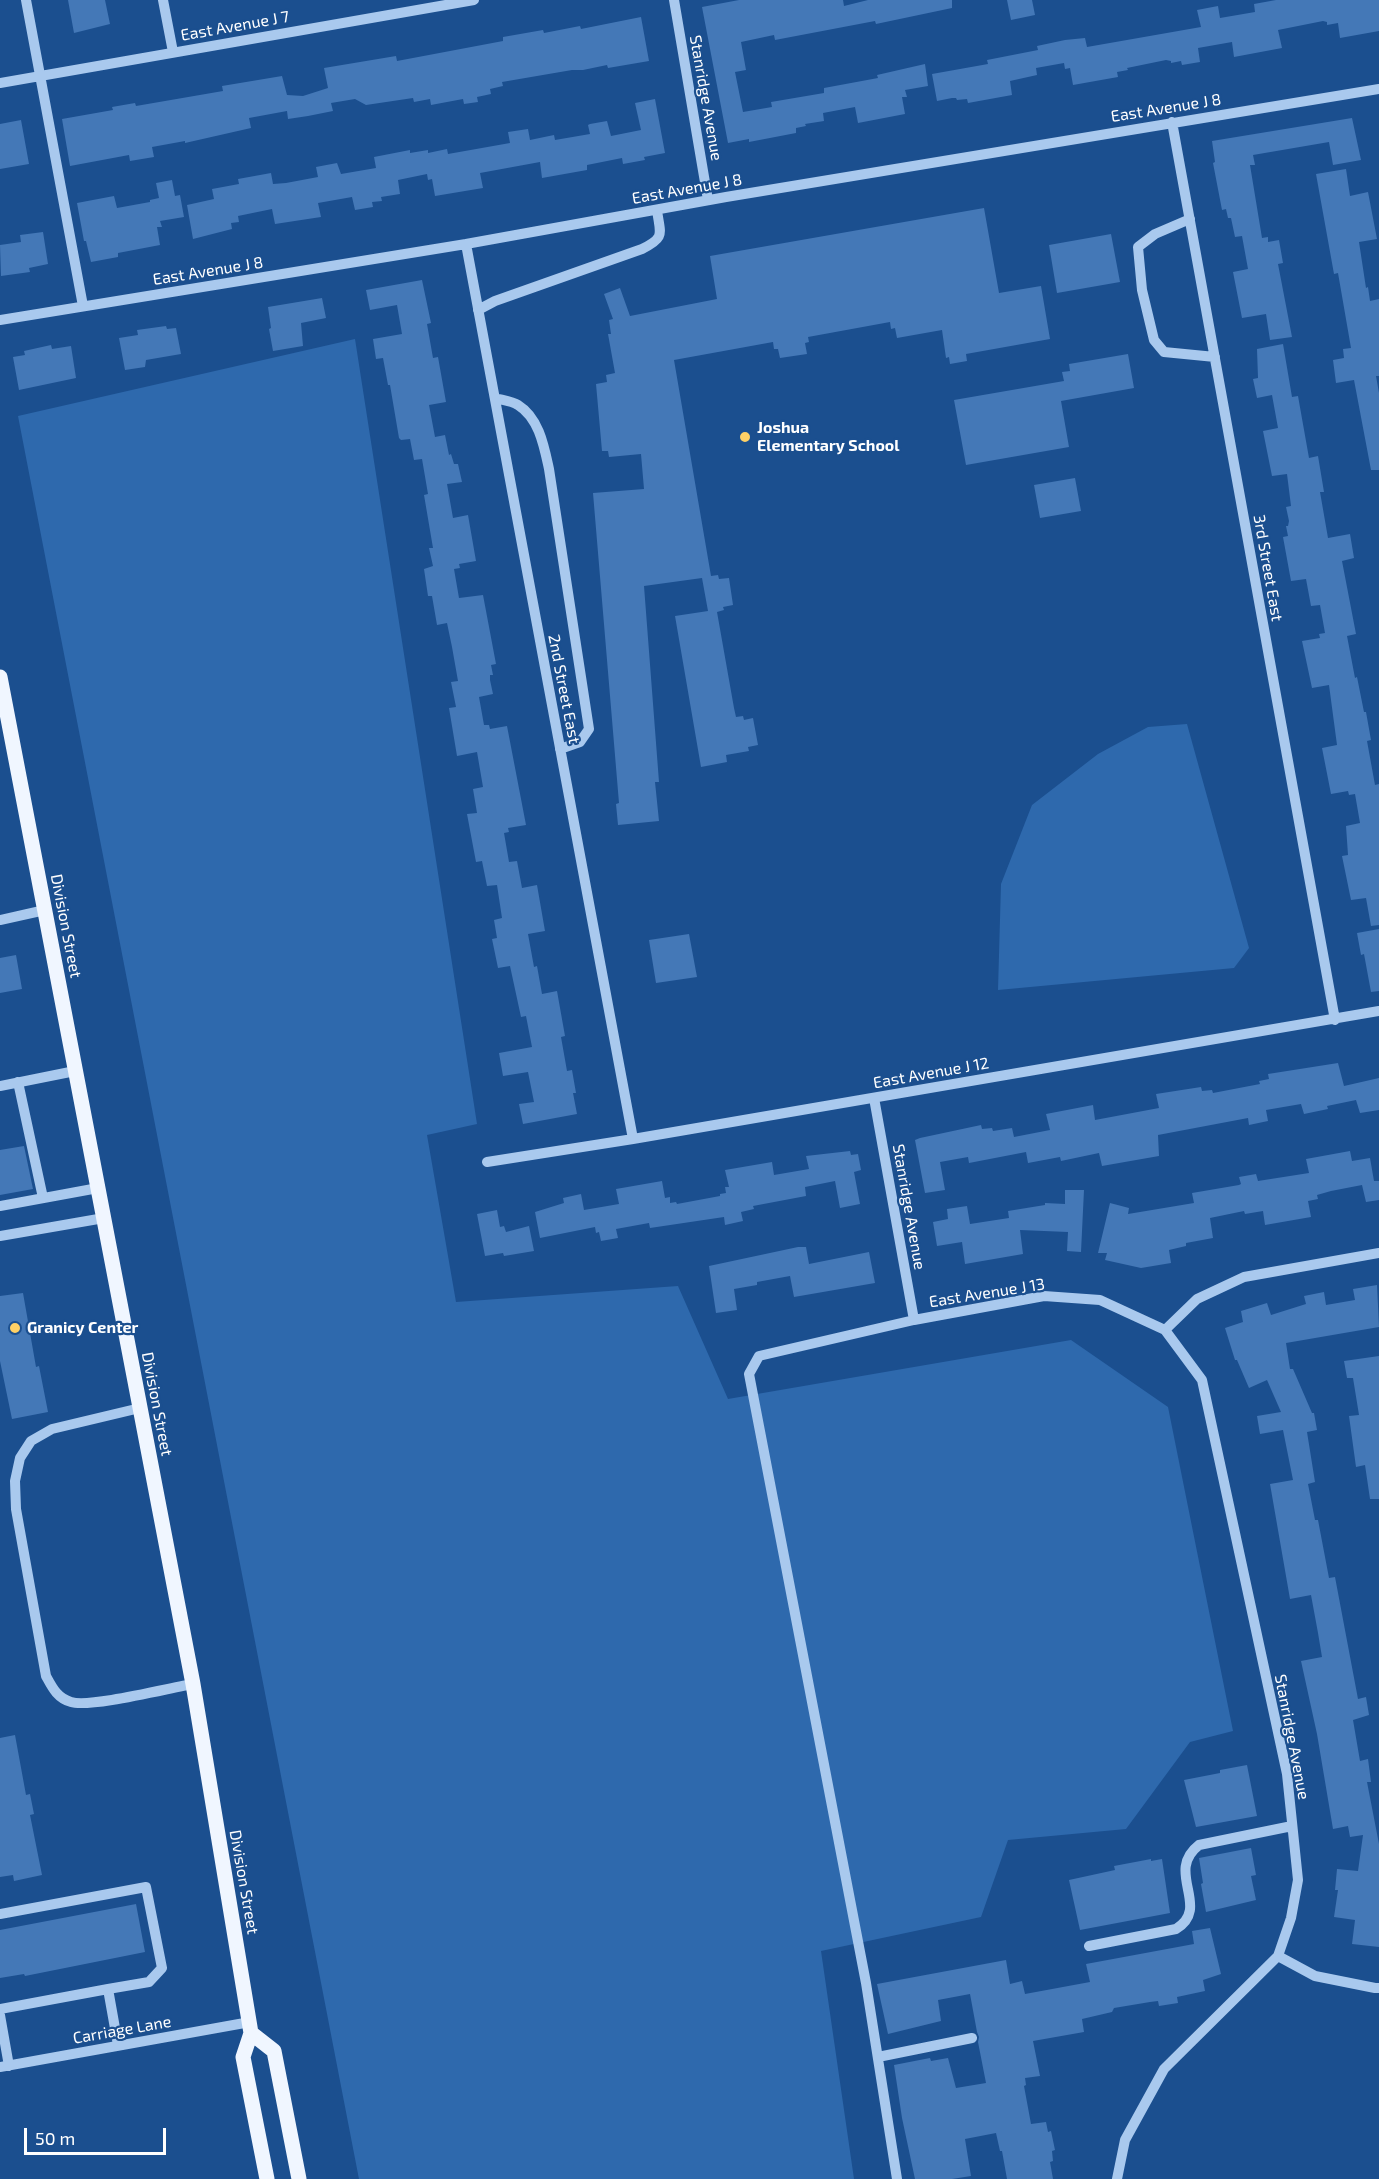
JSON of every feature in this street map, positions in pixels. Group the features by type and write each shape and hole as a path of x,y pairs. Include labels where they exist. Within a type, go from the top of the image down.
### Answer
{"main road":[{"name":"Division Street","path":"0,677 4,721 45,910 193,1684 251,2028 243,2057 267,2179"},
{"path":"251,2028 274,2050 300,2179"}],"street":[{"path":"26,0 83,306"},
{"path":"163,0 173,52"},
{"name":"East Avenue J 7","path":"0,83 421,5 474,0"},
{"name":"Stanridge Avenue","path":"674,0 708,200"},
{"name":"East Avenue J 8","path":"0,320 466,244 708,200 1379,89"},
{"name":"3rd Street East","path":"1172,122 1335,1020"},
{"path":"478,310 495,301 642,249 657,241 660,235 657,210"},
{"path":"1190,219 1155,234 1138,247 1142,290 1154,340 1164,352 1215,357"},
{"name":"2nd Street East","path":"466,244 633,1139"},
{"path":"495,398 517,404 534,420 543,443 549,469 589,729 580,742 560,749"},
{"path":"0,920 45,910"},
{"name":"East Avenue J 12","path":"487,1162 1379,1011"},
{"path":"0,1086 75,1071"},
{"path":"18,1082 43,1198"},
{"name":"Stanridge Avenue","path":"874,1098 914,1320"},
{"path":"0,1206 98,1188"},
{"path":"0,1236 104,1218"},
{"path":"1165,1330 1197,1299 1244,1277 1379,1252"},
{"name":"East Avenue J 13","path":"878,2057 866,1983 749,1374 759,1356 914,1320 1044,1296 1100,1300 1165,1330"},
{"name":"Stanridge Avenue","path":"1117,2179 1125,2140 1164,2069 1278,1956 1291,1918 1298,1880 1287,1774 1202,1380 1165,1330"},
{"path":"140,1408 52,1429 31,1441 20,1458 15,1481 16,1509 46,1676 54,1693 71,1703 95,1702 193,1684"},
{"path":"1089,1946 1176,1929 1185,1924 1191,1910 1184,1868 1187,1856 1198,1845 1292,1826"},
{"path":"0,1914 146,1887 162,1968 149,1982 0,2009"},
{"path":"1278,1956 1315,1976 1379,1988"},
{"path":"108,1989 118,2045"},
{"path":"0,2015 5,2067"},
{"name":"Carriage Lane","path":"5,2067 118,2045 251,2028"},
{"path":"897,2179 878,2057 972,2038"}],"shaded area":[{"path":"355,339 477,1124 427,1135 456,1302 678,1286 728,1399 1071,1340 1168,1407 1233,1731 1190,1742 1126,1829 1008,1840 981,1917 821,1951 854,2179 359,2179 18,416"},
{"path":"1187,724 1249,948 1234,968 998,990 1001,884 1032,805 1098,754 1148,727"}],"building":[{"path":"68,0 105,0 110,24 74,33"},
{"path":"739,0 843,0 844,6 868,0 952,0 952,8 876,24 875,21 775,40 774,35 741,42 746,70 735,72 743,112 772,107 771,102 824,93 824,88 878,78 877,75 925,64 928,86 905,90 907,97 902,97 905,114 858,123 855,107 823,113 824,121 805,124 806,126 796,128 796,133 749,142 749,139 728,143 702,7"},
{"path":"1007,0 1032,0 1035,15 1011,20"},
{"path":"1276,0 1379,0 1379,31 1340,38 1338,23 1327,25 1327,22 1323,21 1278,30 1282,48 1234,57 1232,42 1198,48 1200,62 1182,65 1181,61 1171,63 1166,60 1127,68 1128,70 1117,72 1118,77 1073,85 1070,68 1065,69 1064,63 1036,68 1037,75 1010,81 1012,95 968,103 967,99 957,100 956,98 937,101 932,74 988,64 987,60 1038,50 1037,46 1065,40 1085,38 1087,47 1201,27 1197,10 1218,6 1220,18 1255,12 1254,4"},
{"path":"641,17 649,61 608,68 607,65 572,70 502,82 503,86 490,89 491,94 477,97 478,102 464,104 463,99 431,105 430,99 414,102 413,98 366,105 355,99 331,103 333,111 288,119 287,111 249,118 251,128 185,143 185,141 152,147 154,157 130,161 129,155 70,166 62,119 113,110 112,107 135,103 136,106 223,91 222,86 282,76 287,95 303,96 328,88 324,68 396,56 397,61 503,41 503,37 543,30 544,33 580,26 581,29"},
{"path":"655,99 665,153 644,157 645,160 623,164 622,158 587,165 587,170 542,178 540,162 480,173 483,188 435,196 432,179 428,180 427,174 398,180 400,194 381,197 382,201 372,202 373,207 355,210 352,197 318,203 321,217 275,224 272,209 238,216 239,222 231,223 232,229 193,239 187,205 214,199 212,189 239,184 238,179 271,173 273,184 286,183 318,177 316,167 337,163 341,174 376,168 374,157 410,150 410,153 428,150 428,153 447,149 448,154 510,143 508,132 528,129 530,140 554,135 555,140 590,134 588,125 607,121 611,136 641,130 635,103"},
{"path":"1352,118 1361,160 1333,165 1329,142 1253,155 1255,165 1250,165 1262,238 1268,237 1268,242 1279,240 1283,263 1278,264 1292,337 1270,340 1266,314 1242,318 1233,272 1248,269 1242,236 1235,237 1231,218 1228,218 1226,209 1222,210 1213,163 1215,162 1212,141"},
{"path":"21,120 29,164 0,169 0,124"},
{"path":"1346,169 1350,196 1368,192 1377,239 1359,242 1370,301 1379,299 1379,376 1376,376 1379,393 1379,470 1371,470 1354,380 1336,383 1333,360 1344,358 1343,349 1351,348 1338,273 1334,274 1316,174"},
{"path":"172,180 175,196 180,195 184,217 160,221 162,227 157,227 160,245 118,253 118,257 91,262 86,241 84,241 77,203 114,196 117,208 150,202 150,200 159,198 156,183"},
{"path":"984,208 999,293 1041,286 1050,339 966,354 967,361 950,364 949,357 946,358 942,330 897,338 895,328 891,329 890,322 808,337 809,342 805,343 807,354 780,358 778,349 774,349 773,342 674,360 711,576 718,575 719,579 729,578 733,605 723,607 724,610 717,612 734,708 736,717 743,716 744,720 753,718 758,745 748,747 749,751 726,755 727,762 701,767 675,616 708,611 702,578 644,586 659,782 655,782 659,821 618,825 616,804 619,803 593,493 644,489 641,454 609,457 608,451 602,451 596,384 607,382 606,375 615,373 608,334 611,334 609,320 613,319 604,294 620,288 630,316 717,299 710,256"},
{"path":"43,232 48,264 29,268 30,272 1,276 0,245 21,242 20,235"},
{"path":"1111,234 1120,282 1057,293 1049,245"},
{"path":"422,280 431,323 427,324 433,358 438,357 446,402 429,405 435,437 445,435 449,455 451,454 454,464 458,464 462,482 447,484 453,518 468,515 476,561 459,564 460,568 454,569 459,598 483,595 496,664 491,665 493,675 490,675 493,694 479,697 484,725 489,725 490,729 507,726 526,825 508,828 509,832 504,833 509,862 517,861 522,888 537,885 545,931 528,934 534,967 537,966 542,994 557,991 565,1036 561,1037 567,1071 572,1070 576,1093 573,1093 577,1114 523,1124 519,1104 534,1102 528,1072 503,1076 499,1053 532,1047 526,1016 521,1017 510,966 498,968 492,939 497,938 494,920 502,918 497,885 487,886 482,861 476,862 467,814 477,813 473,789 483,787 477,752 457,756 449,708 456,707 451,682 458,681 452,647 447,623 437,625 432,596 428,596 424,569 433,566 429,548 433,548 424,495 428,494 422,459 414,460 410,439 401,440 399,438 383,358 376,359 373,339 402,334 397,305 370,310 366,290"},
{"path":"322,298 326,318 301,323 303,346 273,351 268,307"},
{"path":"166,326 167,329 176,328 181,354 146,360 145,367 125,370 119,338 138,335 137,330"},
{"path":"1283,344 1292,397 1298,396 1309,458 1318,456 1324,492 1320,492 1328,538 1350,534 1354,558 1342,561 1356,634 1347,636 1355,678 1357,677 1364,712 1366,712 1371,740 1367,741 1375,785 1379,784 1379,925 1371,926 1366,898 1351,900 1342,856 1348,855 1346,826 1360,823 1355,794 1349,795 1348,791 1331,794 1322,748 1337,745 1329,685 1312,688 1302,641 1320,638 1319,634 1325,633 1320,605 1311,606 1306,579 1291,581 1283,537 1288,536 1286,526 1289,521 1286,507 1291,506 1287,474 1272,476 1263,431 1278,428 1272,395 1257,398 1253,379 1258,378 1257,349"},
{"path":"51,345 52,349 71,346 76,378 19,390 13,357 25,355 24,351"},
{"path":"1128,354 1134,388 1061,401 1069,447 966,465 954,400 1064,381 1062,372 1070,371 1069,364"},
{"path":"1075,478 1081,511 1040,518 1034,485"},
{"path":"1379,929 1379,991 1371,992 1364,954 1361,955 1357,933"},
{"path":"689,934 697,977 656,983 649,940"},
{"path":"16,955 22,989 0,993 0,958"},
{"path":"1338,1063 1344,1086 1379,1078 1379,1110 1360,1113 1356,1100 1304,1114 1301,1104 1266,1110 1268,1121 1249,1125 1248,1118 1158,1135 1159,1156 1102,1166 1099,1153 1061,1161 1060,1157 1028,1163 1026,1152 969,1163 968,1157 940,1162 945,1190 925,1193 915,1140 920,1138 981,1125 982,1129 992,1128 993,1131 1012,1128 1014,1137 1050,1130 1046,1114 1093,1105 1095,1120 1159,1108 1156,1094 1201,1087 1202,1091 1212,1090 1213,1093 1260,1084 1259,1081 1269,1079 1268,1074"},
{"path":"24,1146 33,1189 0,1195 0,1150"},
{"path":"850,1151 851,1155 858,1154 861,1170 854,1172 860,1204 840,1208 835,1181 805,1187 806,1196 753,1206 754,1209 741,1212 743,1221 725,1225 724,1217 650,1228 649,1223 616,1229 618,1238 601,1241 595,1227 540,1238 535,1212 564,1203 563,1198 581,1194 584,1210 619,1204 616,1189 662,1181 665,1198 670,1197 670,1203 676,1202 677,1204 726,1193 725,1187 729,1187 725,1170 772,1162 774,1175 809,1169 806,1156"},
{"path":"1350,1151 1352,1161 1370,1158 1374,1181 1379,1181 1379,1200 1366,1202 1362,1185 1317,1195 1318,1199 1308,1201 1311,1217 1265,1225 1263,1211 1245,1214 1244,1211 1210,1218 1213,1238 1186,1243 1186,1246 1169,1250 1171,1263 1141,1268 1105,1260 1107,1253 1098,1253 1110,1203 1129,1208 1128,1214 1194,1203 1192,1193 1239,1185 1241,1184 1239,1177 1256,1174 1258,1181 1309,1173 1306,1159"},
{"path":"1065,1190 1084,1190 1081,1252 1067,1251 1068,1232 1020,1230 1023,1254 965,1264 962,1242 937,1246 933,1222 948,1219 947,1209 967,1206 970,1224 1009,1218 1008,1211 1045,1205 1045,1203 1065,1204"},
{"path":"497,1210 500,1227 504,1226 506,1232 529,1226 534,1251 504,1256 503,1253 485,1256 477,1214"},
{"path":"806,1247 809,1264 869,1252 875,1283 794,1297 790,1276 757,1282 757,1285 734,1289 737,1310 716,1313 709,1266"},
{"path":"1377,1285 1379,1327 1286,1343 1290,1369 1293,1369 1312,1413 1314,1413 1317,1430 1307,1432 1315,1482 1308,1484 1315,1520 1318,1520 1329,1578 1335,1577 1358,1699 1366,1697 1369,1715 1353,1720 1360,1761 1368,1759 1371,1782 1367,1782 1379,1844 1379,1947 1352,1944 1355,1920 1334,1917 1338,1890 1335,1890 1337,1869 1358,1871 1363,1835 1350,1837 1348,1826 1333,1829 1317,1734 1301,1661 1322,1657 1318,1633 1311,1595 1290,1599 1270,1484 1293,1480 1283,1430 1260,1434 1257,1416 1281,1412 1267,1380 1249,1388 1235,1360 1225,1328 1243,1322 1241,1311 1267,1303 1271,1315 1306,1304 1304,1296 1324,1292 1326,1305 1355,1300 1353,1289"},
{"path":"23,1293 36,1367 39,1366 48,1412 12,1419 0,1361 0,1296"},
{"path":"1379,1356 1379,1499 1370,1499 1365,1465 1356,1467 1349,1416 1359,1415 1353,1378 1347,1378 1344,1361"},
{"path":"15,1735 26,1795 30,1794 34,1814 30,1815 42,1875 14,1881 13,1875 0,1877 0,1738"},
{"path":"1247,1765 1257,1816 1196,1827 1184,1780"},
{"path":"1251,1848 1256,1875 1251,1876 1256,1900 1206,1912 1199,1858"},
{"path":"1151,1859 1151,1861 1162,1859 1170,1913 1080,1930 1069,1880 1115,1870 1114,1866"},
{"path":"136,1904 145,1952 25,1976 24,1974 0,1978 0,1930"},
{"path":"1210,1928 1221,1974 1203,1980 1205,1991 1177,1997 1178,2003 1159,2006 1158,2001 1114,2008 1112,2012 1082,2019 1084,2032 1033,2041 1040,2076 1025,2078 1026,2085 1024,2086 1031,2124 1046,2122 1048,2132 1051,2131 1055,2150 1052,2151 1053,2161 1050,2162 1053,2179 1007,2179 996,2133 965,2139 971,2176 952,2179 915,2179 894,2065 930,2058 931,2061 948,2058 956,2088 986,2083 979,2037 970,1994 938,2000 941,2021 888,2034 877,1984 1006,1960 1010,1984 1022,1981 1025,1994 1090,1982 1086,1964 1194,1944 1192,1931"}],"place":[{"name":"Joshua Elementary School","path":"745,437"},
{"name":"Granicy Center","path":"15,1328"}]}
